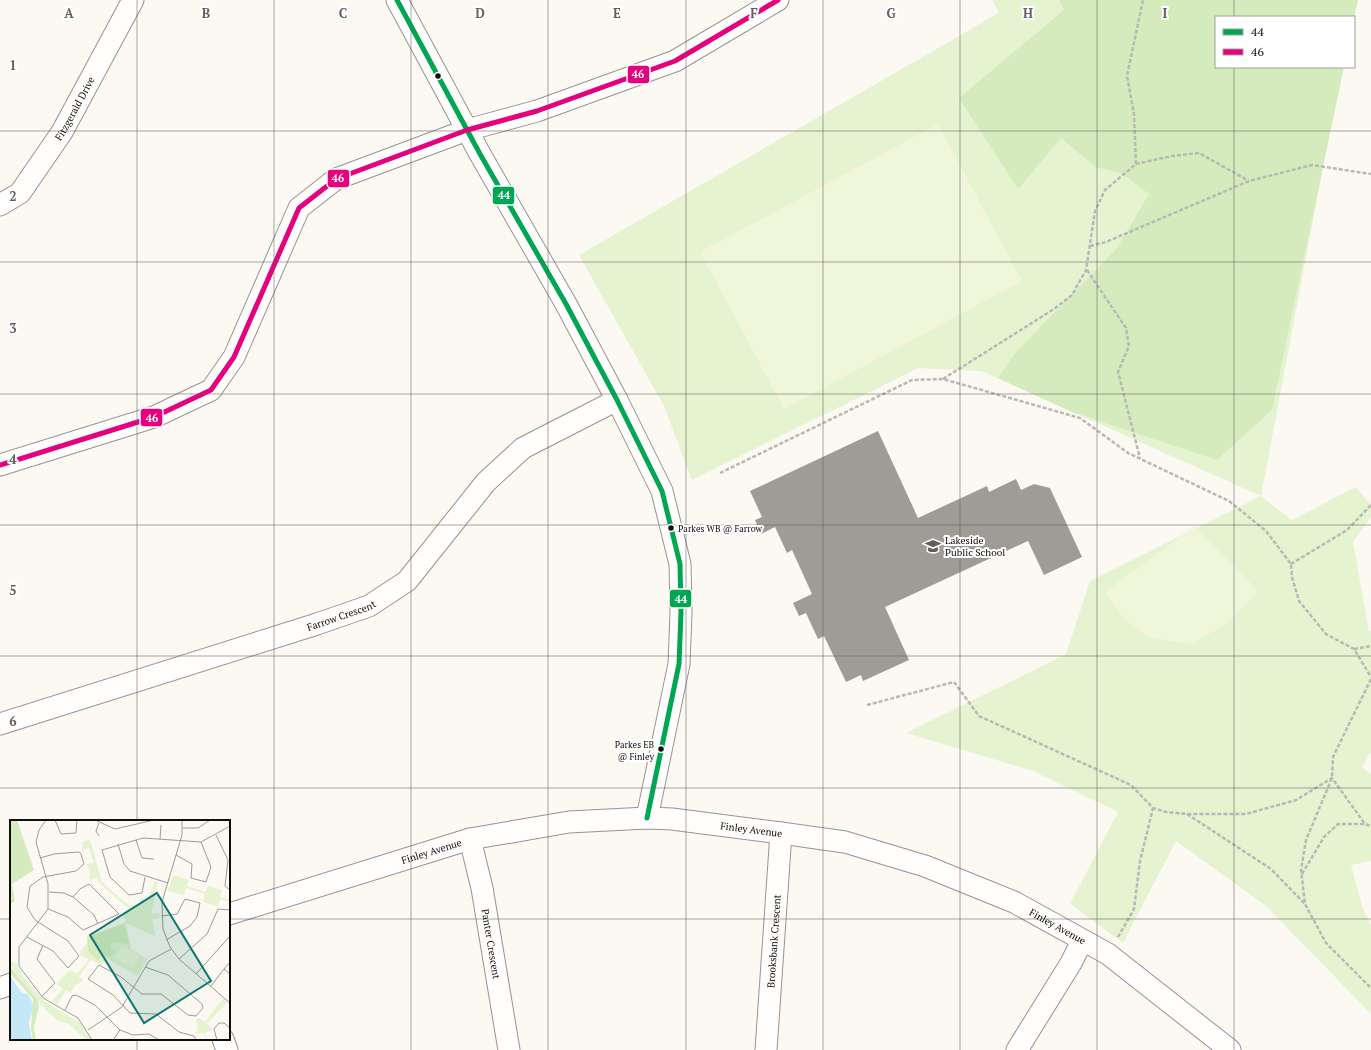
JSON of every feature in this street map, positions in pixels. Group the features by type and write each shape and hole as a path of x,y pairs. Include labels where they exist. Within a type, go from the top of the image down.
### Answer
{"street":[{"name":"Fitzgerald Drive","path":"0,205 20,193 62,132 133,0"},
{"path":"397,0 467,130 566,304 617,400 662,491 680,564 681,613 679,664 647,818"},
{"path":"0,465 154,417 211,390 234,357 299,208 336,179 467,130 537,111 675,61 778,0"},
{"name":"Farrow Crescent","path":"0,724 369,606 406,581 486,482 523,448 617,400"},
{"name":"Finley Avenue","path":"230,914 470,839 569,822 647,818 672,819 781,833 844,842 925,866 1014,902 1082,941 1108,954 1230,1050"},
{"name":"Brooksbank Crescent","path":"766,1050 781,833"},
{"name":"Panter Crescent","path":"470,839 482,888 509,1050"},
{"path":"1017,1050 1071,963 1082,941"},
{"path":"0,988 10,984"},
{"path":"223,1040 226,1050"}],"path":[{"path":"1136,164 1134,114 1127,76 1143,0"},
{"path":"943,379 1054,309 1072,295 1086,270 1095,211 1105,190 1136,164 1172,156 1199,153 1249,181"},
{"path":"1090,246 1113,240 1249,181 1312,165 1371,174"},
{"path":"1086,270 1126,328 1129,346 1118,372 1140,458"},
{"path":"720,473 912,380 943,379 1080,418 1128,453 1229,501 1266,531 1291,564 1292,577 1299,601 1326,634 1354,649 1371,678 1333,757 1332,778 1306,840 1301,870 1305,904"},
{"path":"1291,564 1346,530 1371,505"},
{"path":"1354,649 1371,646"},
{"path":"867,705 954,682 979,716 1131,785 1153,808 1166,812 1187,814 1246,814 1296,800 1332,778"},
{"path":"1332,778 1365,824"},
{"path":"1108,954 1134,909 1140,861 1153,808"},
{"path":"1187,814 1271,869 1305,904 1326,942 1371,988"},
{"path":"1302,874 1324,837 1338,824 1365,824 1371,826"}],"green space":[{"path":"992,0 1354,0 1215,16 1215,68 1342,68 1261,496 981,371 918,368 692,480 664,406 579,255 999,13"},
{"path":"1059,0 1358,0 1354,16 1215,16 1215,68 1344,68 1272,410 1217,460 1072,412 998,378 1016,352 1117,248 1149,194 1121,173 1095,167 1061,138 1018,189 959,98 1064,10"},
{"path":"938,124 1022,281 784,409 700,252"},
{"path":"1356,487 1371,505 1371,517 1353,542 1369,631 1371,631 1371,752 1362,767 1371,774 1371,861 1351,865 1363,909 1371,925 1371,1014 1266,906 1176,841 1123,943 1070,904 1118,812 1033,771 906,733 1066,654 1090,581 1261,496 1292,520"},
{"path":"1195,526 1258,591 1224,625 1192,644 1149,638 1124,619 1105,592"}],"building":[{"path":"878,431 918,518 987,486 989,492 1016,479 1021,490 1034,484 1050,488 1082,557 1044,575 1028,541 885,607 909,660 863,681 861,675 846,682 824,636 818,639 806,613 799,616 793,603 812,594 792,550 787,553 775,527 761,534 755,520 762,517 750,491"}],"transit line":[{"name":"44","path":"397,0 480,154 566,304 617,400 662,491 680,564 681,613 679,664 647,818"},
{"name":"46","path":"0,465 154,417 211,390 234,357 299,208 336,179 467,130 537,111 675,61 778,0"}],"place":[{"name":"Parkes WB @ Farrow","path":"671,528"},
{"name":"Lakeside Public School","path":"933,546"},
{"name":"Parkes EB @ Finley","path":"661,749"}]}
